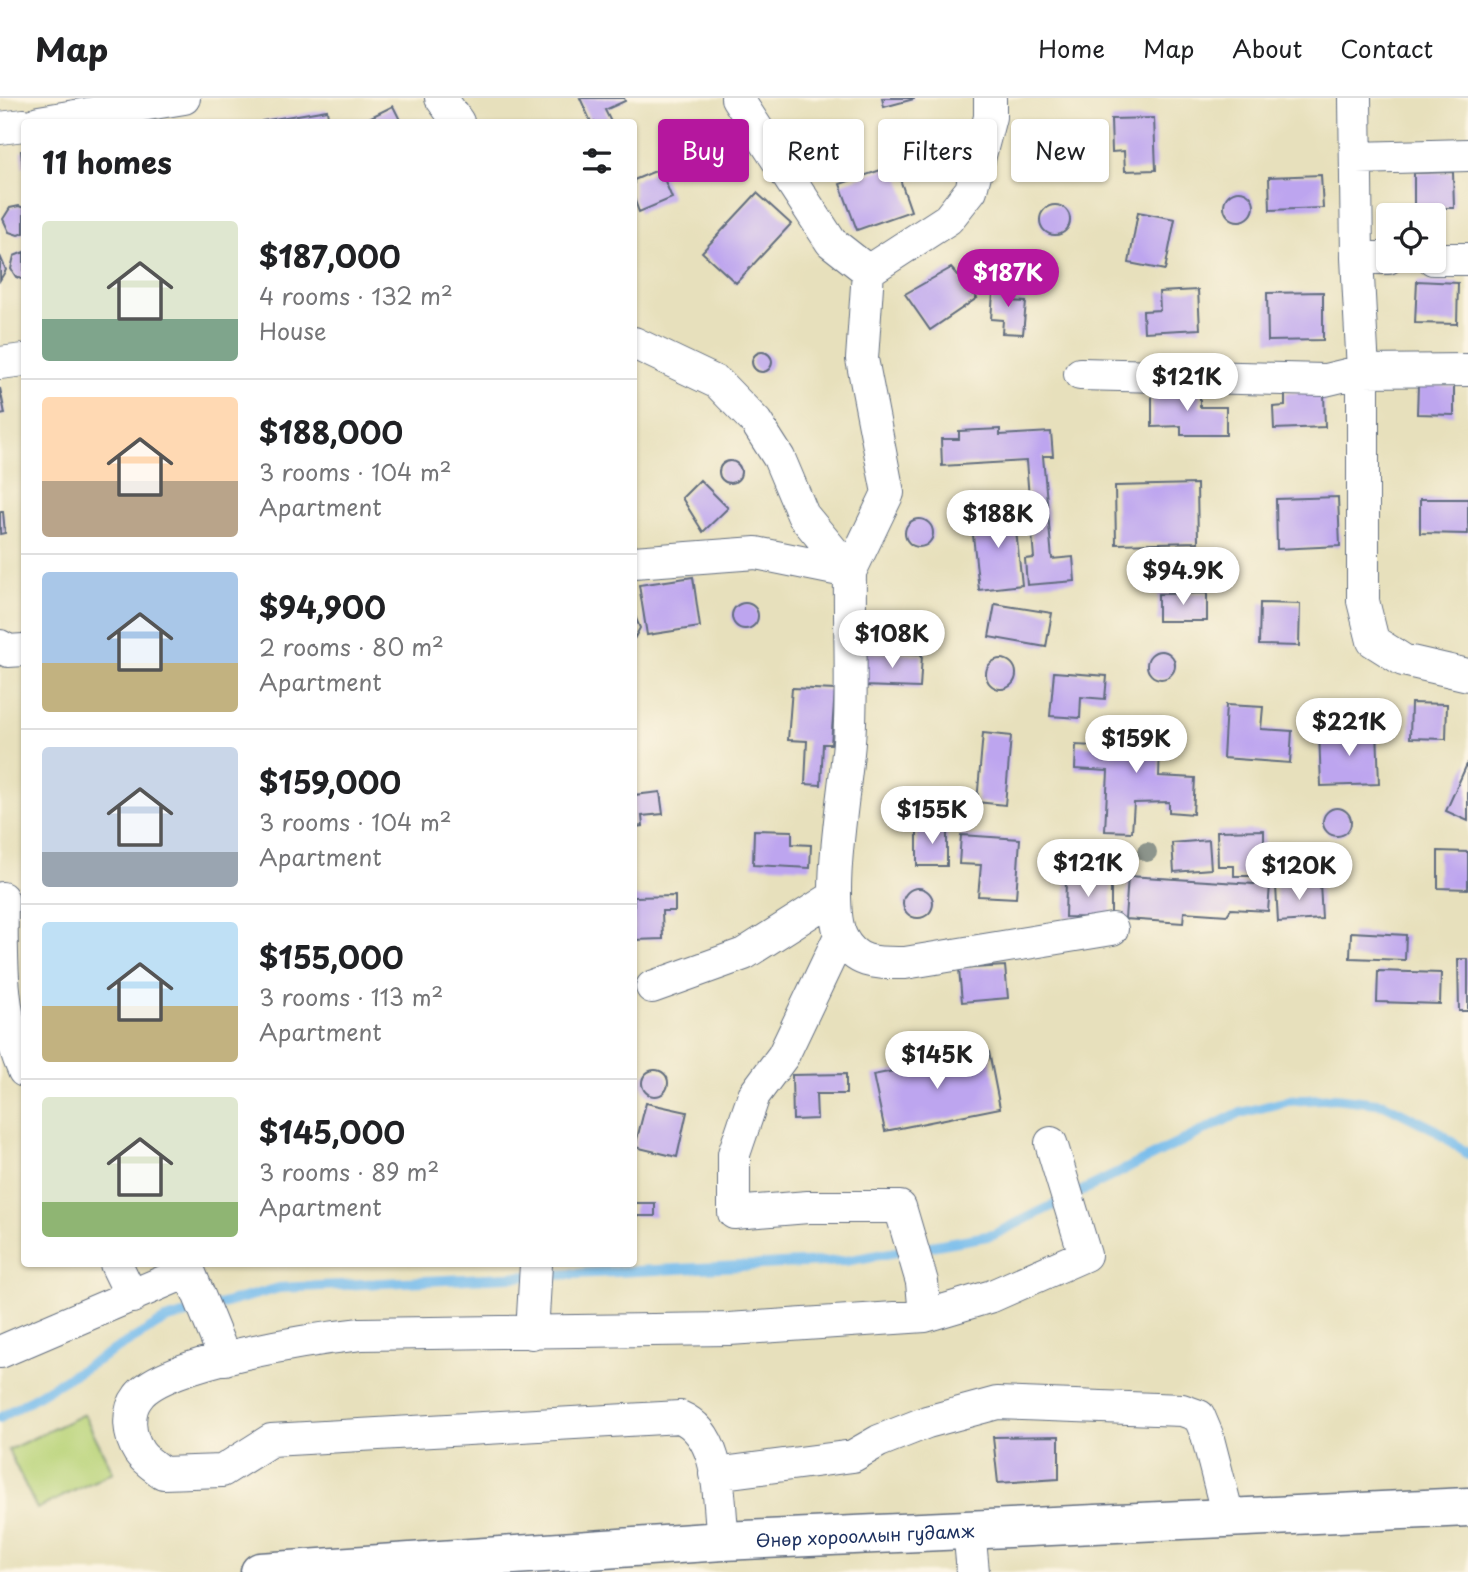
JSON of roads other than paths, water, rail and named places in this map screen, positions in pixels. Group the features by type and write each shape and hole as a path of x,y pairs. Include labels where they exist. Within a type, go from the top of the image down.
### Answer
{"main road":[{"name":"Өнөр хорооллын гудамж","path":"260,1572 723,1541 1468,1507"}],"street":[{"path":"57,119 184,98"},
{"path":"441,98 456,119"},
{"path":"737,98 831,242 868,271"},
{"path":"868,271 948,219 971,190 990,117 990,98"},
{"path":"1355,98 1357,158 1372,258 1363,371 1363,601 1373,641 1403,660 1468,674"},
{"path":"0,128 21,125"},
{"path":"1357,158 1468,155"},
{"path":"1446,259 1468,259"},
{"path":"868,271 862,359 888,494 850,572 849,740 835,896 840,936 858,958 871,963 905,963 1112,929"},
{"path":"637,344 718,383 756,422 779,458 803,515 850,572"},
{"path":"0,363 21,360"},
{"path":"1080,374 1325,380 1363,371 1468,370"},
{"path":"637,562 756,553 850,572"},
{"path":"0,646 8,651 21,650"},
{"path":"652,987 744,954 835,896"},
{"path":"2,898 1,966 12,1044 21,1064"},
{"path":"840,936 783,1056 754,1095 734,1154 734,1213 808,1207 903,1217 922,1282 925,1316"},
{"path":"723,1541 715,1474 703,1433 693,1422 680,1417 271,1440 222,1471 163,1473 139,1453 131,1430 131,1411 138,1395 160,1379 220,1347 534,1318 729,1329 925,1316 992,1296 1085,1255 1073,1223 1051,1143"},
{"path":"117,1267 132,1297"},
{"path":"534,1318 536,1267"},
{"path":"0,1352 191,1274 220,1347"},
{"path":"715,1474 853,1456 879,1441 928,1422 997,1403 1182,1410 1199,1416 1207,1435 1228,1520"},
{"path":"969,1529 973,1572"}],"waterway":[{"path":"0,1418 165,1320 279,1288 845,1261 993,1235 1237,1114 1288,1101 1335,1098 1384,1104 1434,1129 1468,1154"}]}
